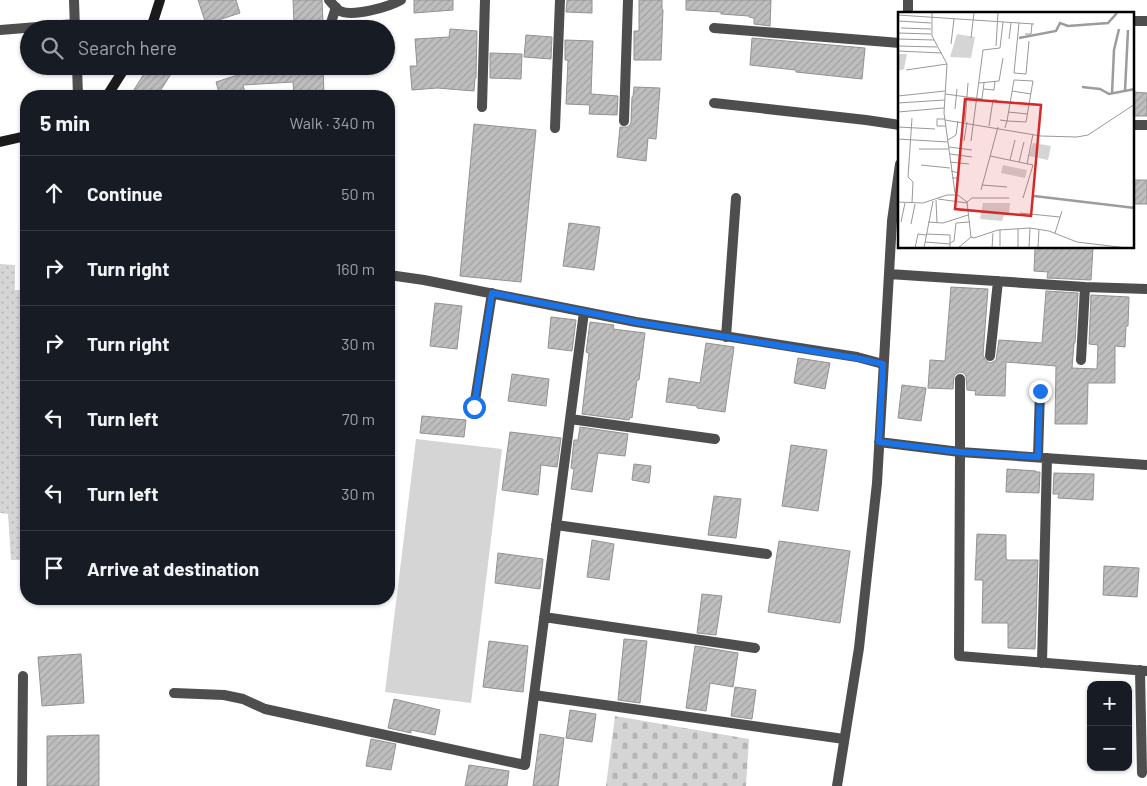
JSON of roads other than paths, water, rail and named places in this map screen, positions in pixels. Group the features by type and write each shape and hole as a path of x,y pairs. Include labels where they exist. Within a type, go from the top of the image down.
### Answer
{"main road":[{"path":"155,20 160,0"},
{"path":"110,90 120,75"},
{"path":"0,142 20,137"}],"street":[{"path":"74,0 75,20"},
{"path":"332,3 339,10 350,13 377,9 395,4 401,0"},
{"path":"482,107 485,0"},
{"path":"555,128 560,0"},
{"path":"624,121 628,0"},
{"path":"330,20 332,3"},
{"path":"1134,21 1147,21"},
{"path":"714,28 898,43"},
{"path":"0,30 20,29"},
{"path":"77,75 78,90"},
{"path":"714,103 898,125"},
{"path":"1134,125 1147,125"},
{"path":"836,786 859,648 877,482 892,221 898,178"},
{"path":"726,336 736,198"},
{"path":"889,274 1085,287 1147,288"},
{"path":"395,276 636,322 883,364"},
{"path":"990,356 998,281"},
{"path":"1082,360 1085,287"},
{"path":"474,407 492,293"},
{"path":"174,693 224,695 243,699 265,709 525,765 584,312"},
{"path":"960,379 959,656 1144,671 1142,772"},
{"path":"1040,391 1043,457 1042,663"},
{"path":"570,419 714,439"},
{"path":"879,442 960,452 1147,464"},
{"path":"556,525 767,554"},
{"path":"544,617 754,648"},
{"path":"22,786 23,676"},
{"path":"534,695 844,739"}]}
